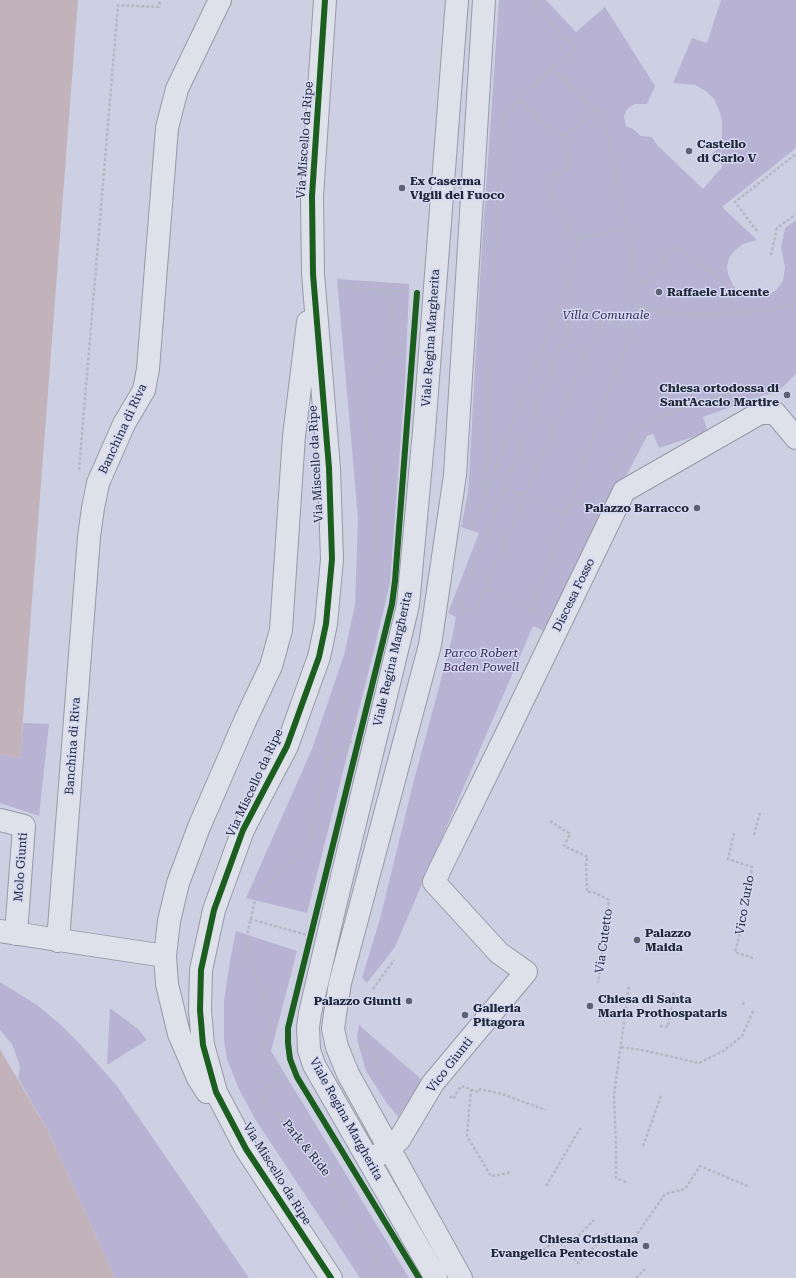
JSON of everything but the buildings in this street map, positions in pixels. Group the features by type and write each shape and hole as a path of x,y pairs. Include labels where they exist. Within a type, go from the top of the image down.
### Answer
{"street":[{"name":"Banchina di Riva","path":"58,940 89,537 93,508 98,483 103,471 124,424 144,390 148,369 167,128 177,89 220,0"},
{"name":"Via Miscello da Ripe","path":"325,0 312,196 313,274 330,483 332,559 326,624 319,657 287,746 243,830 217,903 201,970 200,1010 203,1045 216,1092 246,1150 331,1278"},
{"name":"Viale Regina Margherita","path":"436,1278 314,1065 309,1050 308,1027 333,914 408,605 424,431 457,0"},
{"name":"Viale Regina Margherita","path":"461,1278 388,1148 345,1067 334,1038 333,1029 334,1014 340,983 430,645 455,475 484,0"},
{"path":"246,1150 198,1078 185,1049 179,1034 166,984 165,956 169,921 178,883 199,827 245,721 271,666 281,630 294,436 313,274"},
{"name":"Discesa Fosso","path":"434,882 624,491 760,413 775,413 796,438"},
{"path":"414,542 444,548"},
{"name":"Molo Giunti","path":"0,820 24,826 8,933 165,956"},
{"name":"Vico Giunti","path":"369,1162 399,1140 433,1083 526,972 498,953 434,882"}],"path":[{"path":"484,497 502,118 520,98 552,68 577,48 561,35 531,0"},
{"path":"485,588 532,610 639,307 627,228 607,133 596,111 552,68"},
{"path":"520,98 537,119 552,131 564,136"},
{"path":"564,136 596,111"},
{"path":"471,530 540,353 573,274 577,239 551,198 548,177 569,169 564,136"},
{"path":"757,231 735,202 796,154"},
{"path":"771,255 777,228 796,214"},
{"path":"577,239 627,228"},
{"path":"636,285 644,283 674,247 678,248 718,278 726,314"},
{"path":"379,290 410,292"},
{"path":"639,307 664,312 726,314 774,309 796,302"},
{"path":"602,317 474,614 458,606 576,306 631,329"},
{"path":"612,477 637,429 667,414 747,387 759,393"},
{"path":"505,487 566,514"},
{"path":"571,499 594,511"},
{"path":"325,761 351,742 338,715"},
{"path":"754,835 760,813"},
{"path":"250,919 312,933 309,944"},
{"path":"373,989 394,960"},
{"path":"626,1182 616,1178 614,1094 628,986"},
{"path":"660,1026 668,1027 674,991"},
{"path":"743,1005 744,1000"},
{"path":"621,1047 642,1050 700,1063 723,1051 742,1036 754,1009"},
{"path":"358,1043 371,1054 384,1078 395,1086 407,1091"},
{"path":"453,1099 461,1086 479,1092 480,1089 502,1094 546,1110"},
{"path":"472,1089 468,1136 491,1176 510,1172"},
{"path":"643,1146 661,1096 659,1095"},
{"path":"546,1186 580,1127"},
{"path":"626,1250 665,1194 685,1189 700,1166 750,1188"},
{"path":"535,1256 551,1244 572,1242 594,1220"},
{"path":"561,1243 578,1263 608,1232"},
{"path":"636,1278 645,1269"}],"green space":[{"name":"Villa Comunale","path":"499,0 546,0 576,32 605,7 655,86 647,104 635,104 627,109 624,116 626,126 633,129 641,136 652,137 657,145 703,189 723,166 711,154 719,148 722,139 722,121 714,99 706,91 695,85 673,83 692,38 707,43 721,0 796,0 796,148 722,207 757,240 743,244 734,251 729,258 727,266 728,274 733,285 740,294 747,297 766,297 776,290 783,281 785,267 781,247 785,228 796,220 796,374 776,393 764,395 703,417 708,432 659,448 653,434 647,436 545,632 533,626 395,947 367,983 362,978 380,919 413,784 452,638 456,617 448,613 479,533 461,527 468,493 481,261"},
{"path":"337,279 409,284 405,381 390,583 307,913 246,898 312,749 344,655 355,605 358,518"},
{"path":"23,723 49,724 39,816 0,803 0,754 20,758"},
{"path":"236,931 297,951 271,1051 409,1278 360,1278 255,1119 238,1087 227,1059 224,1040 224,1001"},
{"path":"0,982 37,1005 60,1024 117,1086 249,1278 115,1278 48,1131 18,1078 20,1066 12,1044 0,1030"},
{"path":"110,1008 138,1029 147,1040 107,1065"},
{"path":"359,1025 422,1080 398,1117 386,1102 366,1071 358,1043 357,1035"}],"shaded area":[{"path":"0,0 78,0 20,758 0,754"},
{"path":"0,1049 48,1131 115,1278 0,1278"}],"cycle path":[{"path":"325,0 312,196 313,274 329,468 332,559 326,624 319,657 287,746 243,830 214,910 201,970 200,1010 203,1045 216,1092 246,1149 331,1278"},
{"path":"417,293 392,604 288,1028 288,1043 290,1059 297,1077 419,1278"}],"place":[{"name":"Castello di Carlo V","path":"689,151"},
{"name":"Ex Caserma Vigili del Fuoco","path":"402,188"},
{"name":"Raffaele Lucente","path":"659,292"},
{"name":"Chiesa ortodossa di Sant'Acacio Martire","path":"787,395"},
{"name":"Palazzo Barracco","path":"697,508"},
{"name":"Palazzo Maida","path":"637,940"},
{"name":"Palazzo Giunti","path":"409,1001"},
{"name":"Chiesa di Santa Maria Prothospataris","path":"590,1006"},
{"name":"Galleria Pitagora","path":"465,1015"},
{"name":"Chiesa Cristiana Evangelica Pentecostale","path":"646,1246"}],"park label":[{"name":"Parco Robert Baden Powell","path":"481,660"}]}
